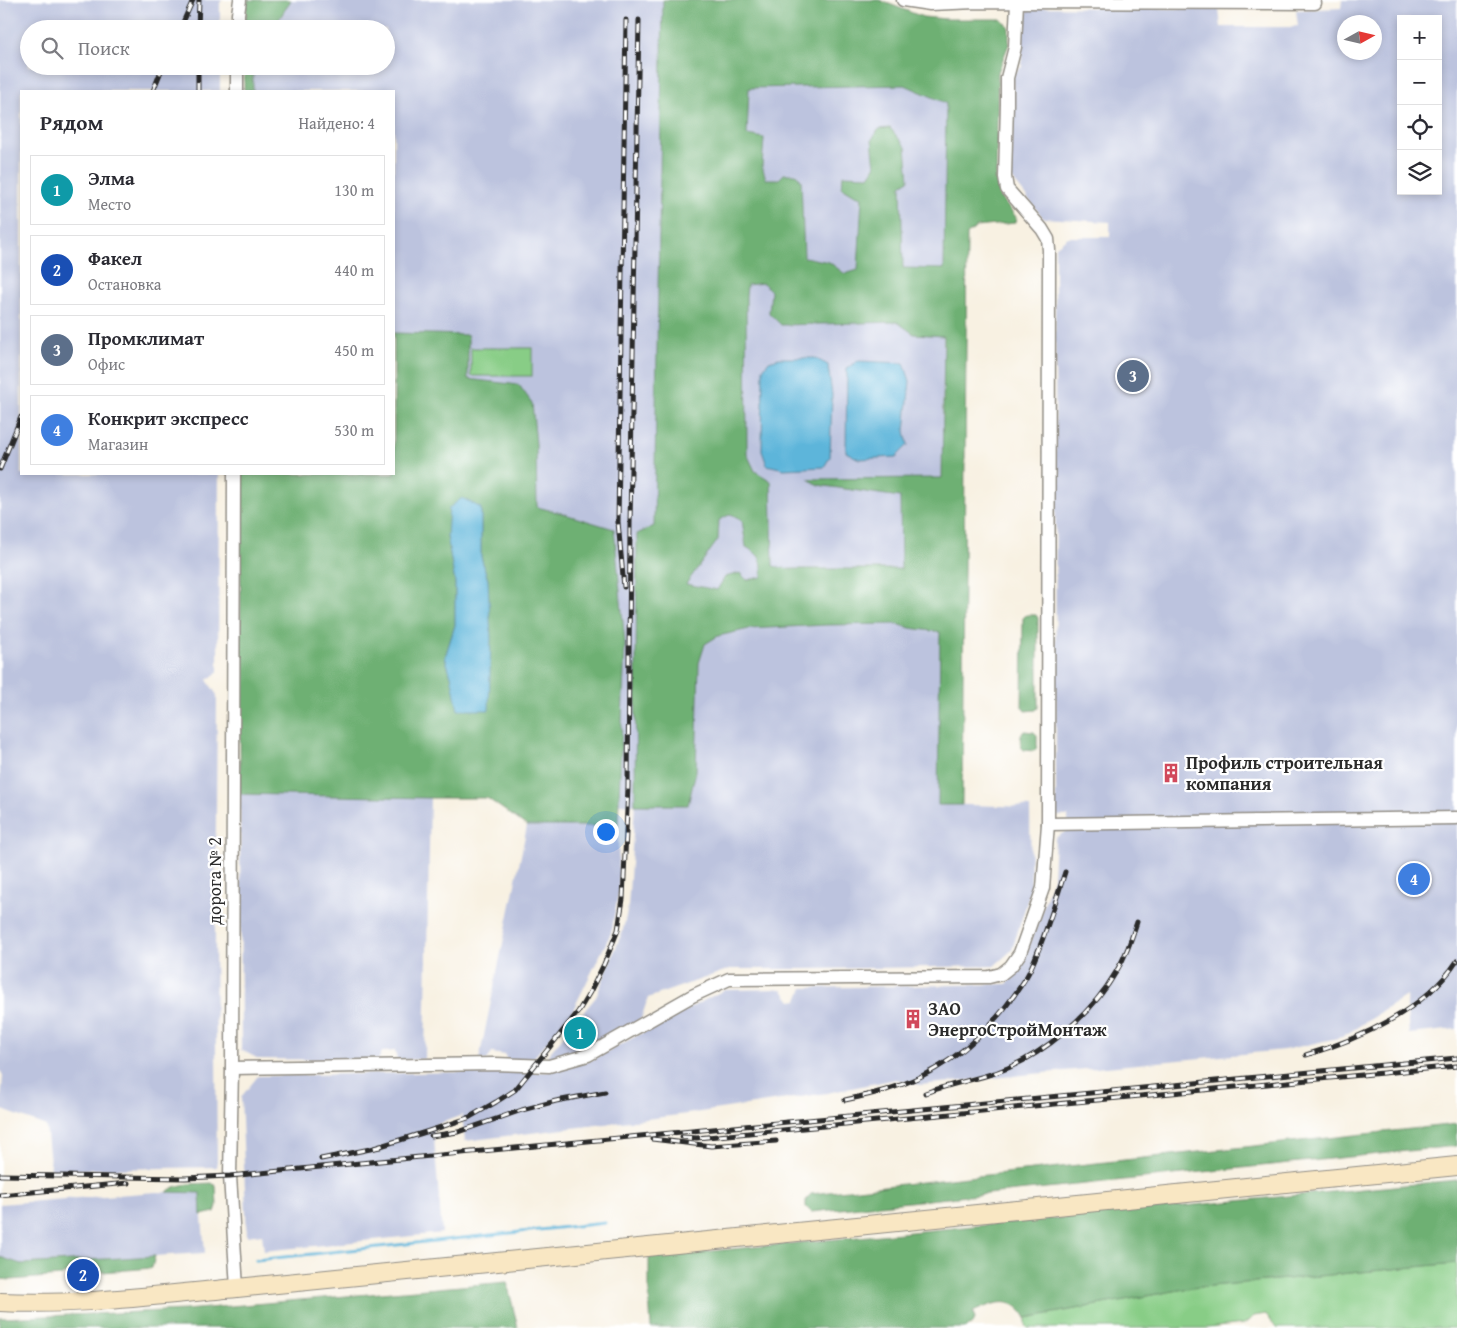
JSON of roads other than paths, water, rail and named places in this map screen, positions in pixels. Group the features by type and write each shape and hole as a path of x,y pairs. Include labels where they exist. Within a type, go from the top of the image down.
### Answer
{"main road":[{"path":"0,1302 48,1303 237,1288 1457,1166"}],"street":[{"path":"238,20 240,0"},
{"path":"903,0 930,4 1017,2 1315,3"},
{"path":"232,1068 495,1064 549,1066 588,1055 692,996 729,980 989,977 1001,974 1011,966 1020,953 1042,888 1048,824 1049,250 1048,239 1042,229 1007,189 1005,177 1008,104 1006,78 1015,47 1017,2"},
{"path":"237,75 237,90"},
{"name":"дорога № 2","path":"234,475 230,1176 237,1288"},
{"path":"1048,824 1457,818"}],"water":[{"path":"779,358 815,358 828,365 832,395 830,457 824,467 784,469 767,465 762,451 763,369 769,361"},
{"path":"858,361 904,363 910,381 905,431 908,445 896,457 859,459 846,452 847,368"},
{"path":"462,498 481,508 481,557 488,580 491,638 489,710 458,710 445,657 455,625 455,583 447,536 449,508"}],"waterway":[{"path":"256,1260 605,1223"}],"railway":[{"path":"184,20 193,0"},
{"path":"198,20 199,0"},
{"path":"624,587 618,522 626,20"},
{"path":"374,1148 468,1118 515,1090 578,1012 604,964 618,930 623,899 628,787 630,524 639,20"},
{"path":"153,90 159,75"},
{"path":"198,75 198,90"},
{"path":"0,469 20,419"},
{"path":"845,1100 886,1090 920,1077 951,1059 991,1024 1017,992 1029,972 1044,936 1065,872"},
{"path":"925,1093 1013,1066 1048,1045 1080,1018 1106,988 1123,960 1137,922"},
{"path":"1306,1055 1348,1040 1390,1020 1428,994 1457,961"},
{"path":"0,1175 185,1178 230,1176 1457,1058"},
{"path":"682,1137 697,1138 1457,1066"},
{"path":"431,1136 458,1132 522,1110 556,1101 605,1092"},
{"path":"652,1139 711,1146 776,1141"},
{"path":"321,1159 380,1147"},
{"path":"0,1195 128,1183"}],"place":[{"name":"Промклимат","path":"1133,376"},
{"name":"Профиль строительная компания","path":"1171,773"},
{"name":"Конкрит экспресс","path":"1414,879"},
{"name":"ЗАО ЭнергоСтройМонтаж","path":"913,1019"},
{"name":"Элма","path":"580,1033"},
{"name":"Факел","path":"83,1275"}]}
